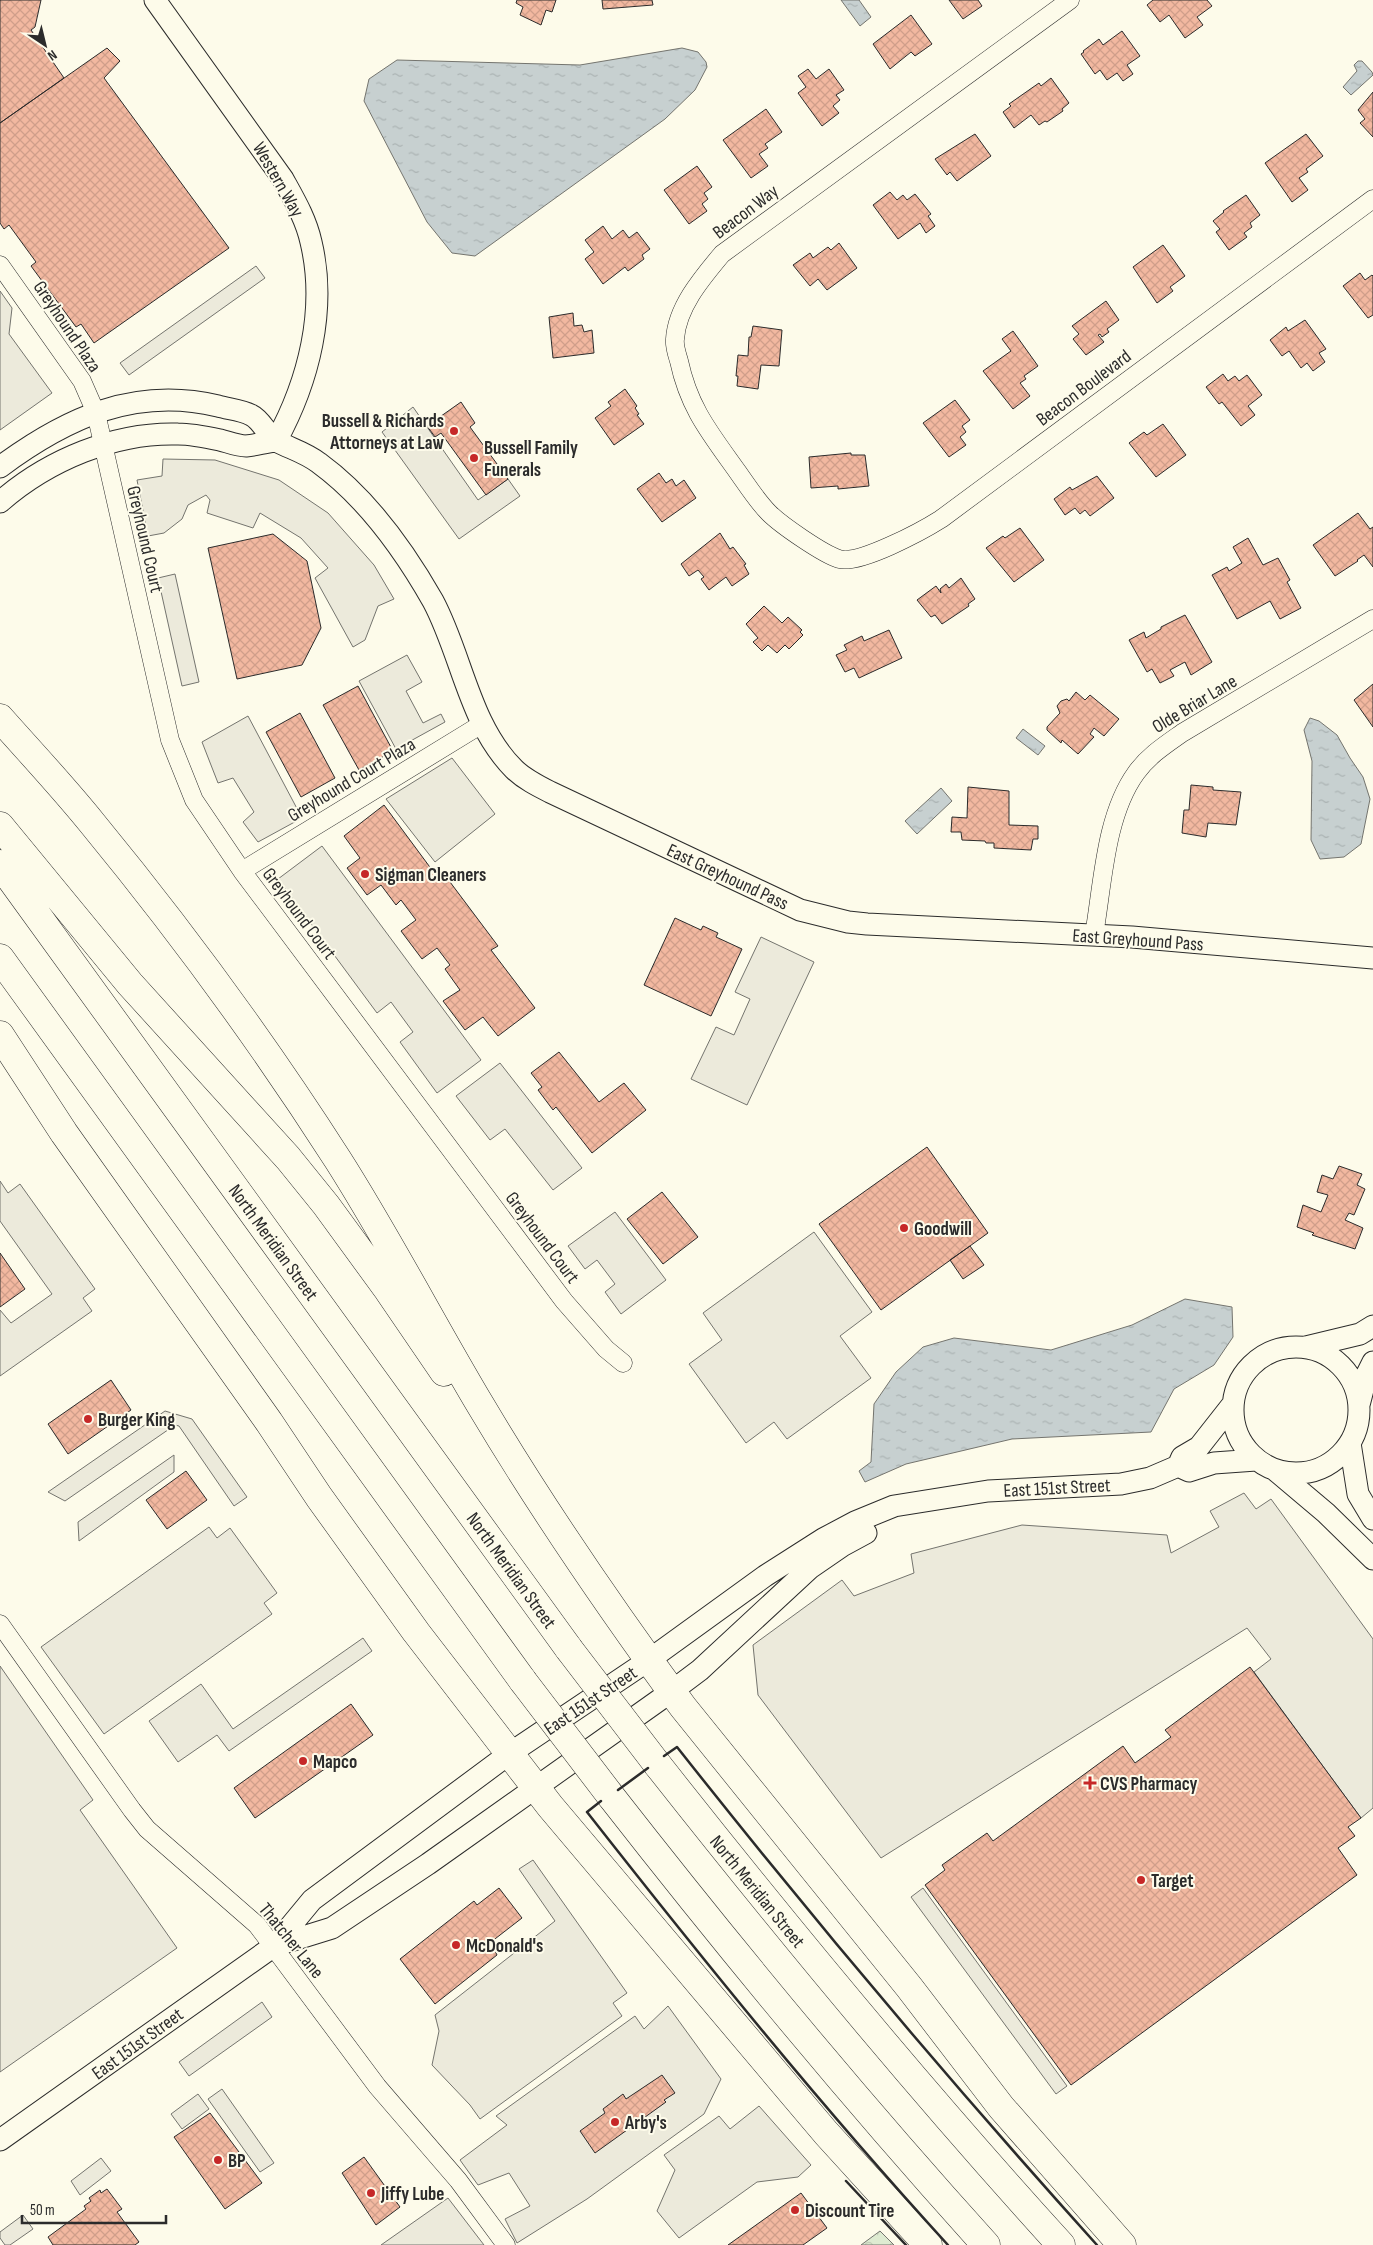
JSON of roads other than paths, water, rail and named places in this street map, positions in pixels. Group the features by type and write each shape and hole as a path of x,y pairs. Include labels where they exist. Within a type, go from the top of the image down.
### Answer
{"highway":[{"path":"0,704 44,768"},
{"path":"0,718 91,821 141,883 224,994 301,1102 375,1220 479,1402 532,1489 591,1580 672,1692 909,1987 1002,2108 1122,2245"},
{"path":"0,826 130,984 282,1152 326,1205 388,1290 428,1350 532,1489"},
{"name":"North Meridian Street","path":"0,864 569,1649 657,1764 837,1989 920,2086 1062,2245"},
{"path":"0,958 523,1681 610,1795 687,1894 833,2071 986,2245"},
{"path":"0,1035 64,1134 264,1414 319,1497 416,1632 535,1788 826,2133 928,2245"},
{"path":"0,1053 64,1134"}],"street":[{"name":"Western Way","path":"155,0 283,179 298,206 311,241 316,269 313,341 298,396 276,441"},
{"name":"Beacon Way","path":"803,537 770,514 757,500 695,411 686,389 674,340 680,314 722,254 1070,0"},
{"name":"Beacon Boulevard","path":"803,537 840,560 870,554 920,532 1373,199"},
{"name":"Greyhound Plaza","path":"0,265 82,381 96,413"},
{"name":"East Greyhound Pass","path":"0,467 82,417 143,401 203,403 252,415 276,441 319,462 364,504 385,528 434,603 482,724 503,757 516,771 531,782 800,910 848,922 867,924 1094,935 1373,958"},
{"name":"Greyhound Court","path":"96,413 170,740 194,800 242,871 564,1301 606,1350 623,1363"},
{"path":"0,502 34,478 76,454 152,434 180,434 207,437 244,446 276,441"},
{"name":"Olde Briar Lane","path":"1094,935 1111,830 1119,804 1136,774 1156,751 1182,733 1373,619"},
{"name":"Greyhound Court Plaza","path":"242,871 482,724"},
{"path":"1373,1326 1353,1336 1306,1347 1285,1348 1265,1354 1249,1368 1237,1385 1232,1405 1234,1426 1242,1445 1256,1460 1274,1470 1326,1513 1373,1559"},
{"path":"1306,1347 1326,1354 1342,1367 1354,1385 1359,1405"},
{"path":"1274,1470 1296,1474 1317,1470 1336,1460 1350,1443 1357,1425 1359,1405 1367,1374 1373,1362"},
{"name":"East 151st Street","path":"0,2140 274,1946 312,1900 509,1754 649,1660 765,1576 823,1539 855,1522 894,1506 988,1491 1121,1484 1150,1478 1178,1466 1182,1457 1199,1446 1232,1405"},
{"path":"1350,1443 1358,1494 1373,1519"},
{"name":"East 151st Street","path":"1178,1466 1189,1471 1214,1463 1256,1460"},
{"name":"East 151st Street","path":"274,1946 332,1928 428,1864 672,1692 700,1670 821,1559 867,1532 934,1500"},
{"name":"Thatcher Lane","path":"0,1624 147,1829 257,1925 377,2086 454,2175 506,2245"}],"water":[{"path":"841,0 859,0 871,17 860,26"},
{"path":"682,48 698,52 706,62 707,67 695,90 665,119 475,256 452,253 427,222 364,101 369,79 397,60 580,65"},
{"path":"1358,61 1362,61 1373,75 1351,95 1343,87 1357,71 1354,65"},
{"path":"1310,718 1319,721 1337,735 1363,777 1370,799 1361,844 1344,857 1320,859 1311,840 1312,761 1304,730"},
{"path":"1023,729 1045,746 1038,755 1016,738"},
{"path":"941,788 952,801 917,834 905,821"},
{"path":"1185,1299 1232,1307 1233,1337 1214,1365 1174,1389 1151,1432 1012,1439 906,1464 865,1482 859,1471 871,1462 874,1404 896,1372 923,1347 954,1338 1051,1350 1132,1325"}],"place":[{"name":"Bussell & Richards Attorneys at Law","path":"454,431"},
{"name":"Bussell Family Funerals","path":"474,458"},
{"name":"Sigman Cleaners","path":"365,874"},
{"name":"Goodwill","path":"904,1228"},
{"name":"Burger King","path":"88,1419"},
{"name":"Mapco","path":"303,1761"},
{"name":"CVS Pharmacy","path":"1090,1783"},
{"name":"Target","path":"1141,1880"},
{"name":"McDonald's","path":"456,1945"},
{"name":"Arby's","path":"615,2122"},
{"name":"BP","path":"218,2160"},
{"name":"Jiffy Lube","path":"371,2193"},
{"name":"Discount Tire","path":"795,2210"}]}
